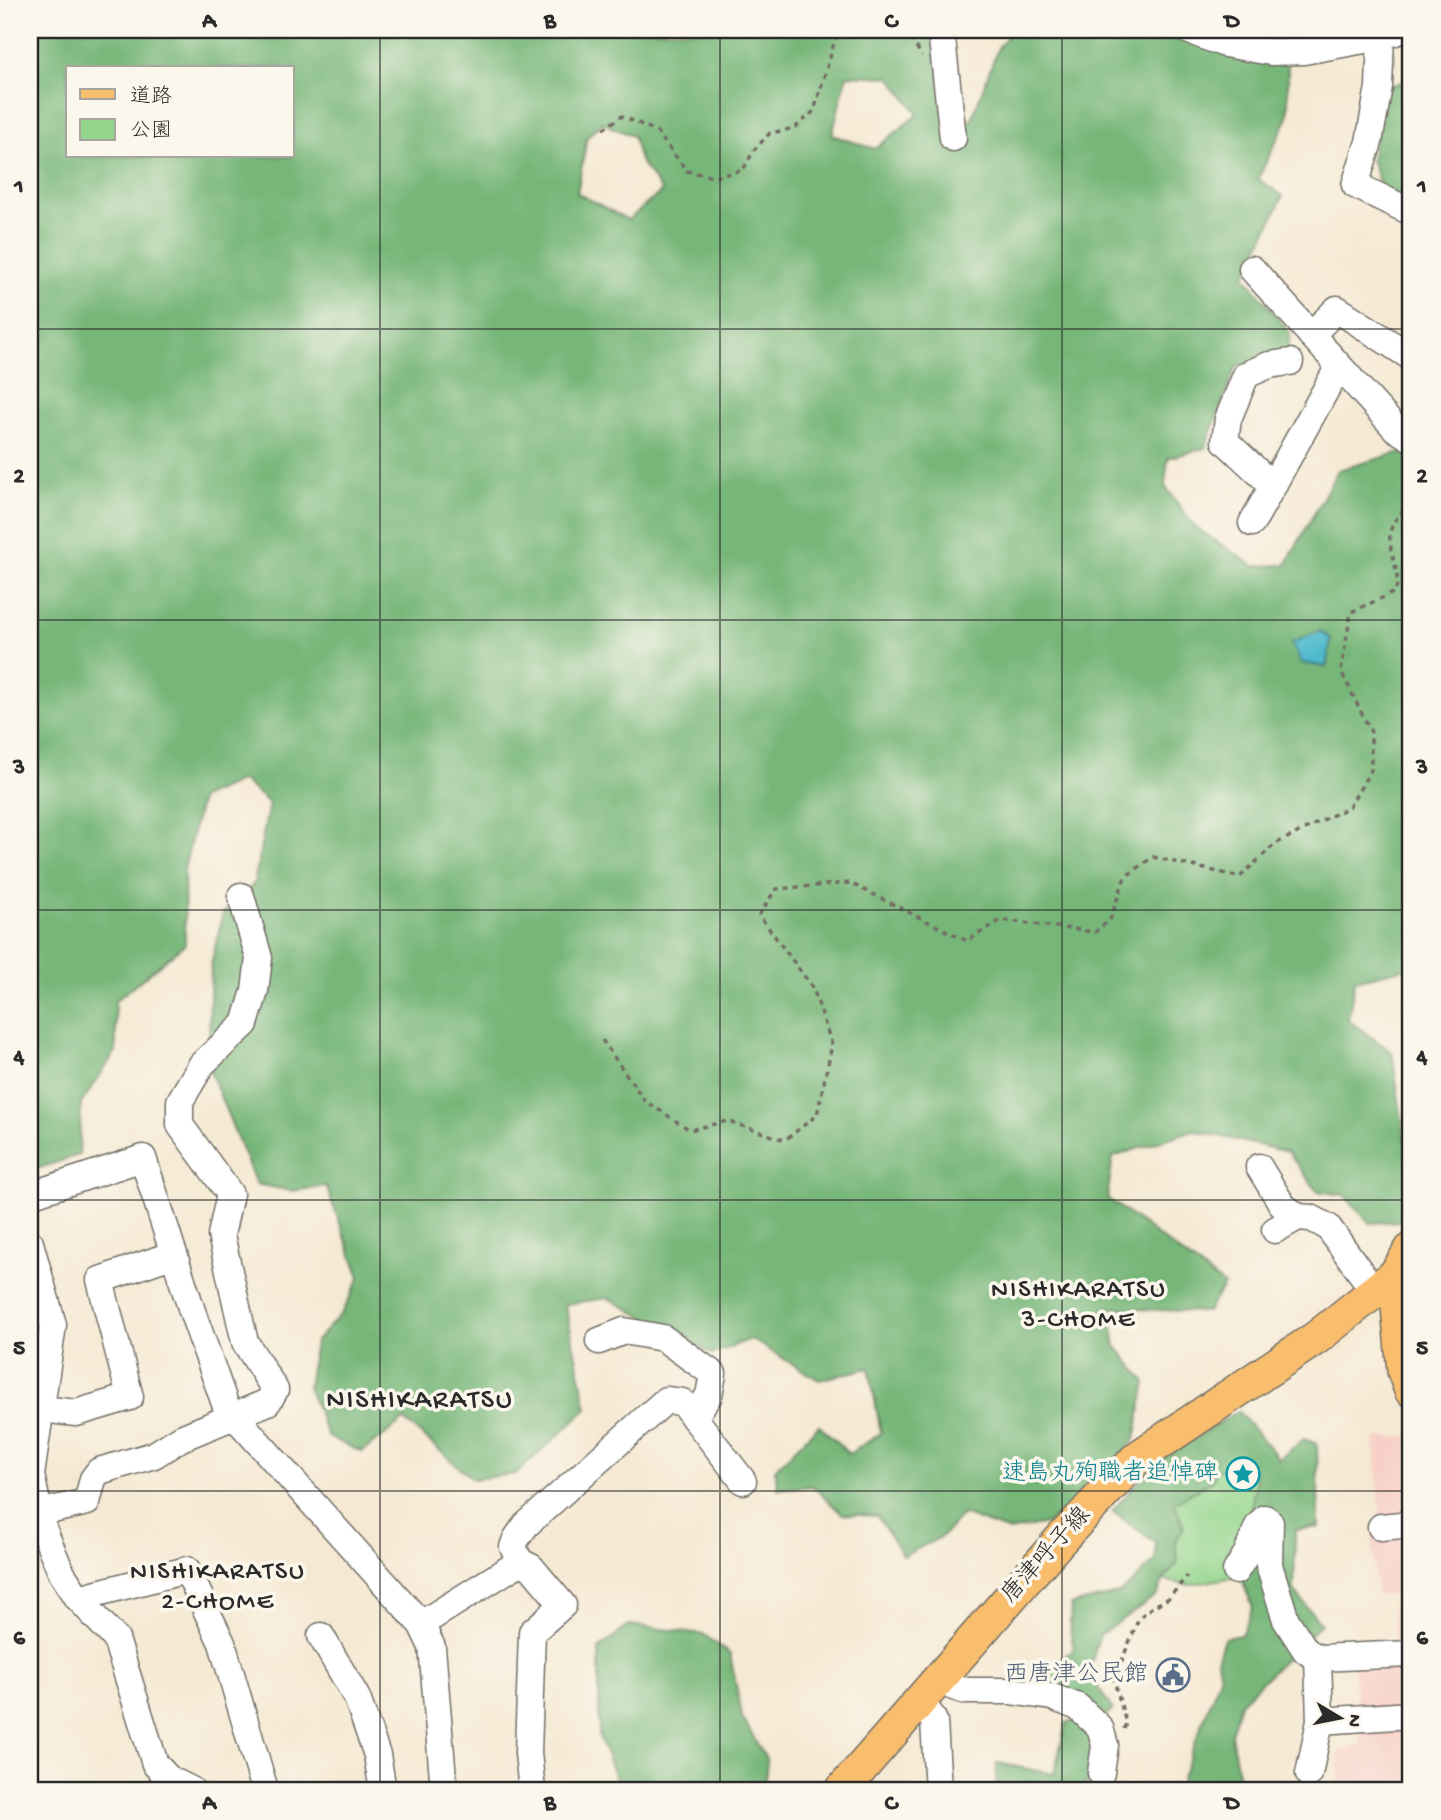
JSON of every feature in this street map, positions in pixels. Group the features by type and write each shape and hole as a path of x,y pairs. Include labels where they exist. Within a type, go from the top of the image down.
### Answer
{"main road":[{"path":"1393,1272 1405,1371 1411,1390"},
{"name":"唐津呼子線","path":"842,1790 1062,1538 1137,1458 1316,1338 1393,1272"}],"street":[{"path":"939,30 953,138"},
{"path":"1187,30 1224,44 1271,52 1304,51 1391,33 1369,142 1355,185 1411,212"},
{"path":"1252,269 1396,429 1411,438"},
{"path":"1311,335 1337,309 1411,357"},
{"path":"1273,486 1225,441 1228,419 1246,376 1269,365 1290,362"},
{"path":"1252,523 1339,366"},
{"path":"34,1515 87,1502 93,1479 99,1471 154,1455 181,1438 268,1402 275,1390 245,1342 241,1325 221,1235 230,1194 180,1125 180,1101 202,1064 245,1024 256,991 259,958 241,896"},
{"path":"30,1195 143,1158 230,1418 240,1422 421,1624 432,1647 444,1790"},
{"path":"1259,1167 1283,1206 1298,1217 1311,1218 1328,1227 1393,1272"},
{"path":"1275,1230 1298,1217"},
{"path":"30,1243 53,1325 31,1475 34,1515 43,1527 61,1572 78,1598 116,1639 155,1764 169,1779 191,1790"},
{"path":"40,1409 76,1413 130,1397 100,1280 174,1254"},
{"path":"598,1341 624,1331 663,1338 713,1374 709,1395 694,1418"},
{"path":"533,1790 528,1753 532,1632 563,1605 531,1567 520,1562 513,1547 516,1539 526,1525 667,1400 682,1402 743,1481"},
{"path":"1236,1571 1258,1526 1265,1518 1270,1522 1269,1565 1286,1620 1306,1651 1318,1658 1411,1654"},
{"path":"1381,1527 1411,1524"},
{"path":"421,1624 520,1562"},
{"path":"78,1598 187,1570 222,1643 265,1790"},
{"path":"321,1636 357,1698 377,1755 383,1790"},
{"path":"1309,1774 1320,1721 1318,1658"},
{"path":"942,1674 953,1687 966,1691 1010,1691 1052,1697 1078,1707 1100,1728 1105,1745 1101,1773"},
{"path":"921,1699 934,1721 937,1790"},
{"path":"1320,1721 1411,1715"}],"path":[{"path":"603,129 622,116 656,131 687,172 714,177 743,170 754,150 770,133 795,128 814,111 838,30"},
{"path":"602,1040 645,1101 690,1130 727,1121 785,1140 817,1115 832,1045 813,988 758,915 776,889 850,883 967,941 1001,920 1095,932 1110,920 1125,877 1153,857 1240,877 1275,844 1349,807 1371,770 1371,732 1341,671 1351,612 1395,592 1398,583 1389,540 1393,524 1411,502"},
{"path":"1122,1735 1126,1723 1114,1680 1139,1618 1169,1598 1187,1576"}],"shaded area":[{"path":"1411,1436 1411,1790 1324,1790 1324,1785 1339,1781 1338,1752 1361,1744 1352,1655 1395,1648 1392,1594 1377,1595 1371,1527 1381,1524 1374,1438"}],"green space":[{"path":"30,30 931,30 945,114 971,121 998,48 1012,30 1321,30 1309,31 1288,57 1288,117 1258,179 1283,196 1245,276 1290,334 1287,356 1236,367 1205,448 1168,458 1165,486 1195,527 1254,566 1286,565 1338,470 1401,452 1411,458 1411,967 1355,980 1348,1020 1392,1052 1405,1140 1411,1145 1411,1220 1370,1223 1344,1195 1317,1191 1288,1152 1193,1130 1113,1157 1107,1198 1224,1285 1207,1312 1109,1308 1116,1346 1146,1382 1135,1440 1058,1522 1009,1531 962,1514 943,1536 903,1556 877,1516 842,1514 813,1486 778,1489 775,1469 819,1425 849,1454 881,1433 869,1368 819,1380 751,1339 712,1354 608,1298 565,1304 587,1409 516,1474 473,1479 404,1420 362,1452 328,1437 308,1387 315,1342 343,1312 360,1277 326,1186 292,1191 256,1184 208,1066 211,965 223,913 254,884 269,803 242,780 201,798 184,870 185,944 115,1001 116,1051 81,1104 79,1155 30,1171","holes":["847,75 890,77 918,114 875,149 832,135","602,123 633,136 640,161 662,191 628,220 577,193 587,137"]},
{"path":"1411,79 1411,204 1381,187 1371,159 1386,87"},
{"path":"1238,1411 1279,1459 1304,1439 1317,1444 1319,1527 1295,1530 1294,1591 1321,1624 1240,1703 1231,1734 1241,1790 1187,1790 1181,1780 1220,1677 1217,1660 1224,1638 1241,1635 1253,1607 1240,1576 1237,1548 1250,1513 1256,1483 1254,1469 1216,1470 1212,1481 1174,1503 1184,1527 1175,1541 1178,1563 1163,1580 1157,1595 1100,1635 1088,1673 1113,1710 1103,1717 1035,1684 1041,1671 1074,1650 1070,1628 1071,1605 1121,1593 1155,1561 1156,1543 1112,1511 1155,1463"},
{"path":"1254,1469 1256,1483 1250,1513 1237,1548 1240,1576 1189,1585 1163,1580 1178,1563 1175,1541 1184,1527 1174,1503 1212,1481 1216,1470"},
{"path":"629,1625 703,1634 730,1654 742,1717 767,1761 764,1790 620,1790 599,1736 599,1649"},
{"path":"1080,1718 1091,1733 1094,1762 1084,1790 996,1790 997,1763 1054,1774 1066,1723"}],"water":[{"path":"1321,631 1331,639 1326,667 1302,663 1291,643"}],"place":[{"name":"速島丸殉職者追悼碑","path":"1243,1474"},
{"name":"西唐津公民館","path":"1173,1675"}],"district":[{"name":"NISHIKARATSU 3-CHOME","path":"1079,1306"},
{"name":"NISHIKARATSU","path":"420,1401"},
{"name":"NISHIKARATSU 2-CHOME","path":"218,1588"}]}
